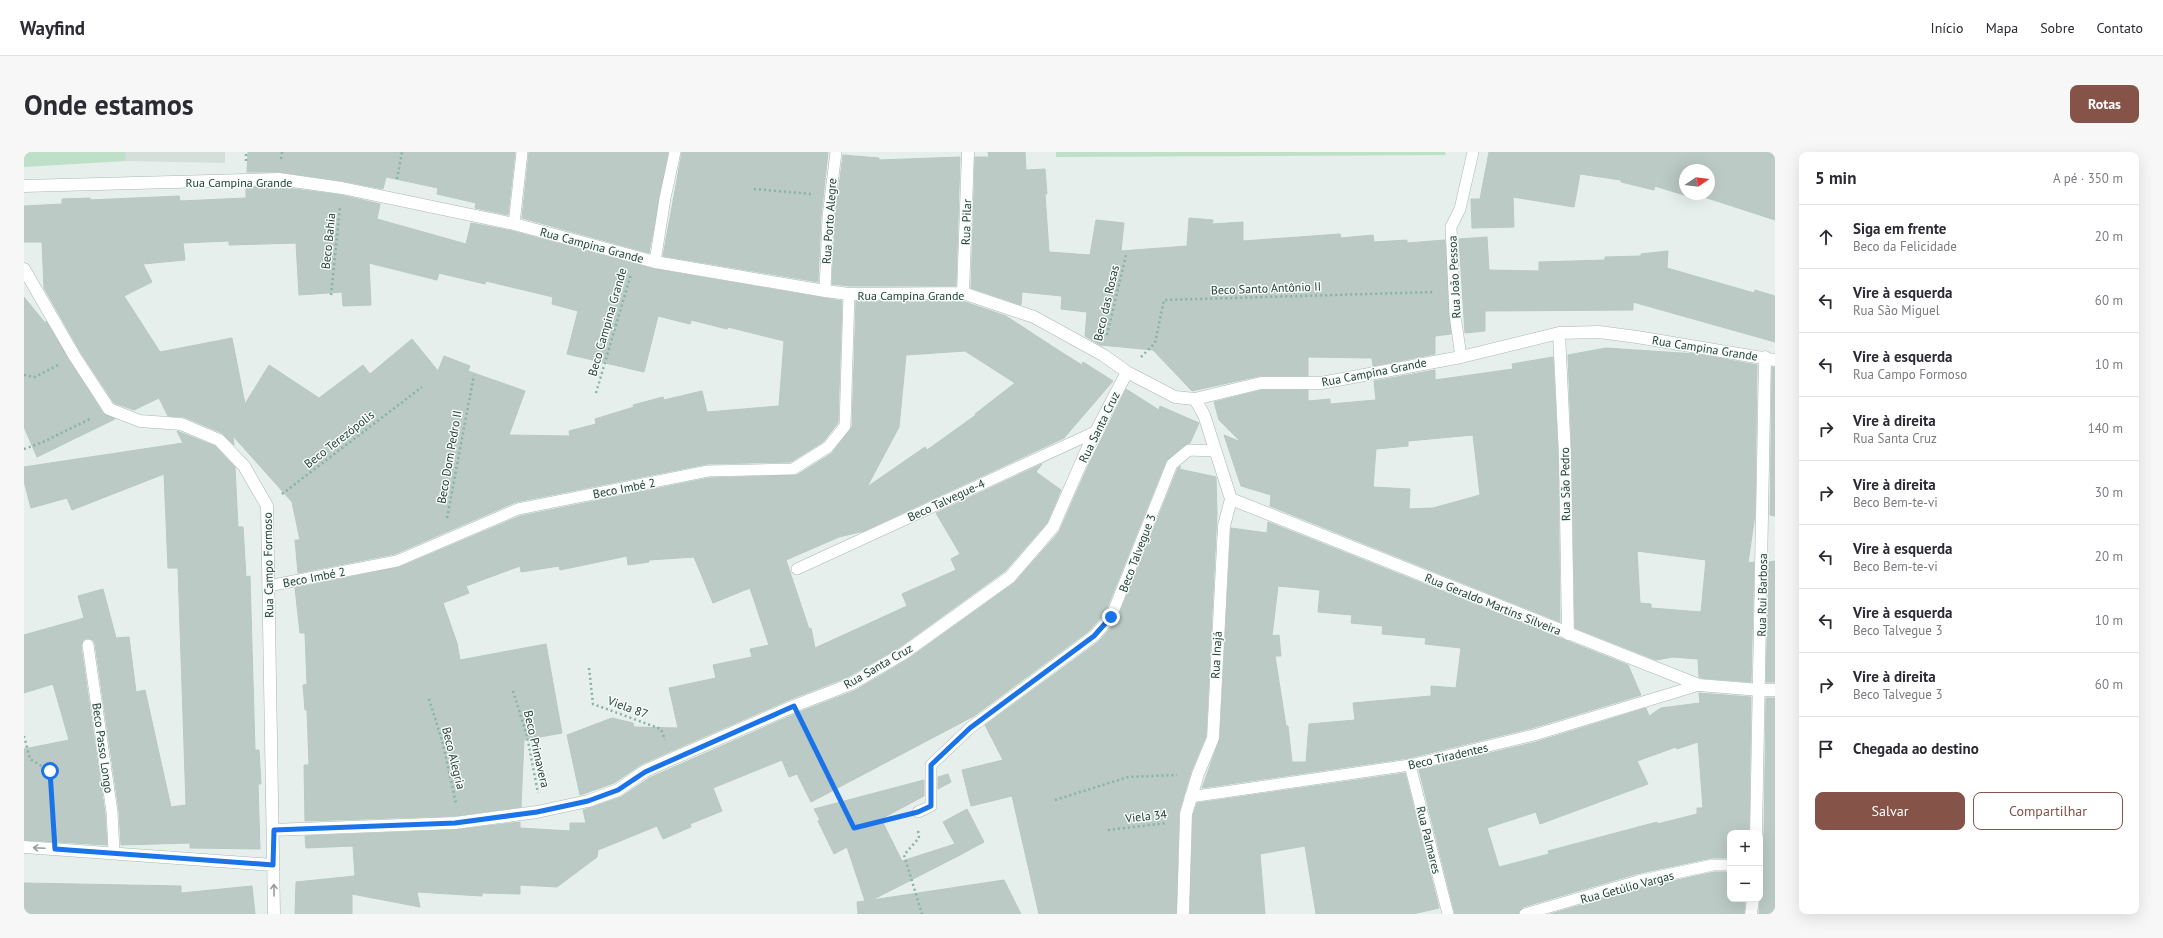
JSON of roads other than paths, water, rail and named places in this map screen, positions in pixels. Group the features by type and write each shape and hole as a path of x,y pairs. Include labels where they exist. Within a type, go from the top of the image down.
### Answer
{"street":[{"name":"Rua Pilar","path":"963,293 968,152"},
{"name":"Rua Campina Grande","path":"24,186 279,179 342,188 514,224 655,262 825,291 849,294 963,293 1034,317 1103,355 1127,372 1175,398 1195,399 1261,383 1321,383 1461,357 1559,333 1599,332 1770,358"},
{"name":"Rua Campo Formoso","path":"24,269 75,357 109,409 140,421 181,424 219,440 244,466 267,506 274,830 274,914"},
{"name":"Rua São Pedro","path":"1559,333 1565,457 1568,634"},
{"name":"Rua Rui Barbosa","path":"1756,830 1770,358"},
{"name":"Rua Santa Cruz","path":"274,830 460,822 542,811 588,801 618,790 645,772 672,759 794,706 851,684 897,657 1010,578 1053,528 1096,432 1127,372"},
{"path":"1195,399 1204,415 1214,451 1231,499"},
{"name":"Rua Geraldo Martins Silveira","path":"1231,499 1698,685 1775,690"},
{"name":"Rua Inajá","path":"1183,914 1186,821 1190,797 1213,738 1224,526 1231,499"},
{"path":"24,847 114,852 273,865"},
{"path":"1752,914 1753,902"}],"lane":[{"path":"514,224 522,152"},
{"path":"655,262 665,198 675,152"},
{"name":"Rua Porto Alegre","path":"825,291 831,195 836,152"},
{"name":"Rua João Pessoa","path":"1461,357 1454,315 1451,227 1460,209 1473,152"},
{"name":"Beco Imbé 2","path":"268,586 397,561 443,543 518,509 708,471 793,469 828,447 845,426 849,294"},
{"name":"Beco Talvegue-4","path":"797,568 1096,432"},
{"name":"Beco Talvegue 3","path":"918,812 931,806 931,765 970,728 1094,636 1111,617 1172,464 1189,450 1214,451"},
{"name":"Beco Passo Longo","path":"88,645 112,812 114,852"},
{"name":"Beco Tiradentes","path":"1190,797 1410,765 1534,735 1698,685"},
{"name":"Rua Palmares","path":"1410,765 1448,914"},
{"name":"Rua Getúlio Vargas","path":"1525,914 1638,882 1713,865 1727,864"}]}
